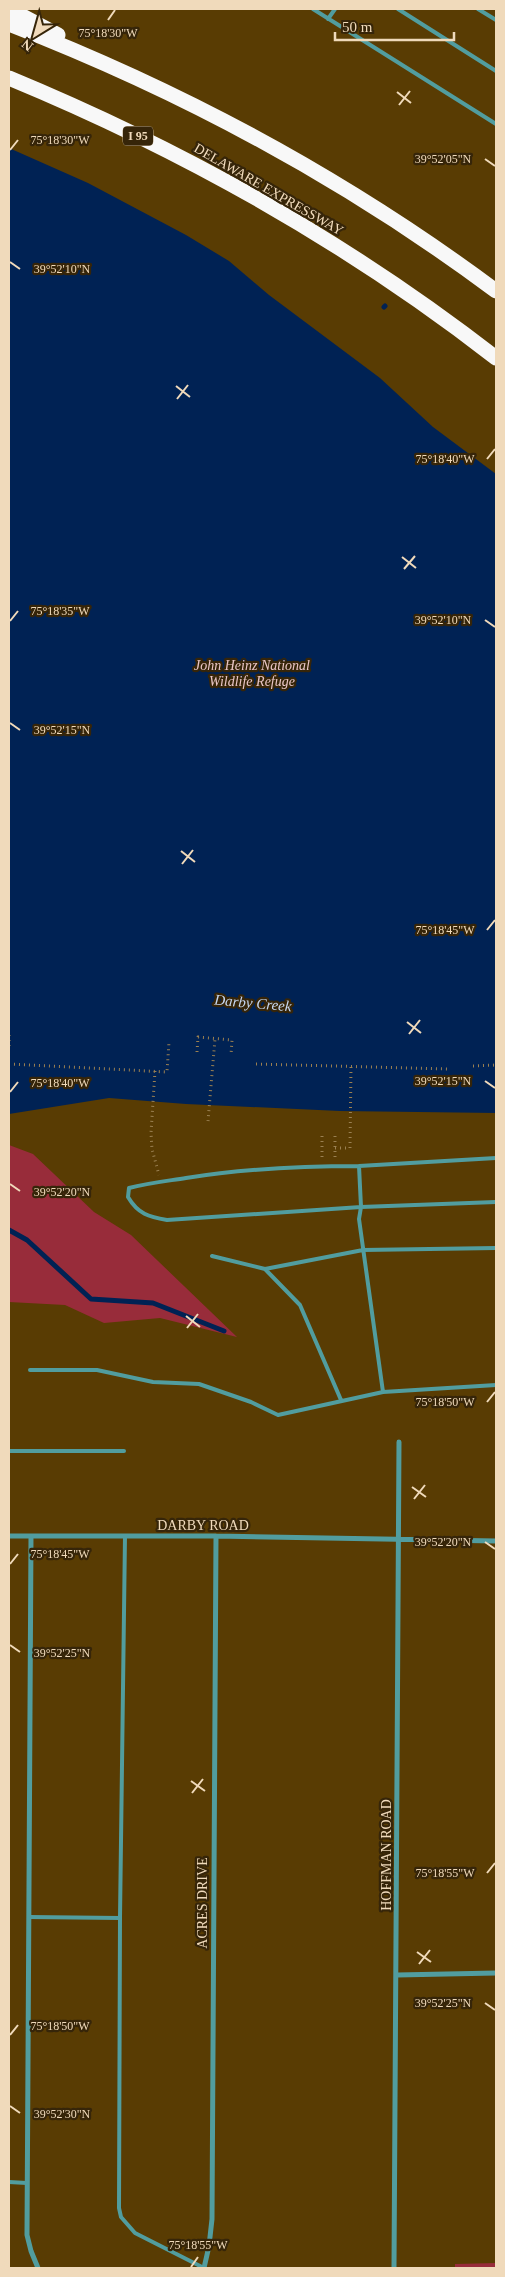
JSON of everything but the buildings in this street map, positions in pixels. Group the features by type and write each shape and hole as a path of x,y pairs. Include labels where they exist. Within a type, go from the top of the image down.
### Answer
{"highway":[{"path":"9,9 293,158 397,222 496,291"},
{"path":"9,24 193,104"},
{"name":"DELAWARE EXPRESSWAY","path":"9,78 136,135 263,202 392,282 496,358"}],"street":[{"name":"HOFFMAN ROAD","path":"394,2268 399,1442"},
{"name":"DARBY ROAD","path":"9,1536 216,1536 496,1541"},
{"path":"31,1536 26,2235 38,2268"},
{"name":"ACRES DRIVE","path":"204,2268 212,2219 216,1536"},
{"path":"397,1975 496,1973"}],"lane":[{"path":"313,9 496,124"},
{"path":"328,19 335,9"},
{"path":"398,9 496,71"},
{"path":"478,9 496,20"},
{"path":"496,1158 359,1166 323,1166 210,1174 129,1188 128,1197 134,1207 147,1217 167,1220 496,1202"},
{"path":"359,1166 361,1208 359,1219 383,1392"},
{"path":"212,1256 265,1269 363,1250 496,1248"},
{"path":"265,1269 300,1305 341,1400"},
{"path":"30,1370 97,1370 153,1382 199,1384 251,1402 278,1415 383,1392 496,1385"},
{"path":"9,1451 124,1451"},
{"path":"125,1536 120,1918 119,2192 121,2218 135,2233 204,2268"},
{"path":"29,1917 120,1918"},
{"path":"9,2182 27,2182"}],"path":[{"path":"9,1033 9,1046"},
{"path":"197,1052 198,1037 232,1040 231,1055"},
{"path":"208,1121 215,1039"},
{"path":"9,1064 167,1072 169,1042"},
{"path":"256,1064 448,1069"},
{"path":"474,1066 496,1065"},
{"path":"335,1148 350,1148 351,1066"},
{"path":"155,1072 151,1133 152,1149 161,1181"},
{"path":"322,1136 323,1166"},
{"path":"335,1136 335,1166"}],"shaded area":[{"path":"9,1145 33,1154 94,1212 131,1235 237,1337 160,1318 104,1323 65,1305 9,1302"},
{"path":"496,2263 496,2268 455,2268 455,2264"}],"water":[{"name":"John Heinz National Wildlife Refuge","path":"9,148 88,183 186,235 229,261 269,295 380,378 433,427 496,474 496,1113 340,1111 186,1104 109,1098 9,1114"}],"waterway":[{"path":"9,1230 27,1240 91,1299 153,1303 224,1331"}],"water label":[{"name":"Darby Creek","path":"253,1003"}]}
